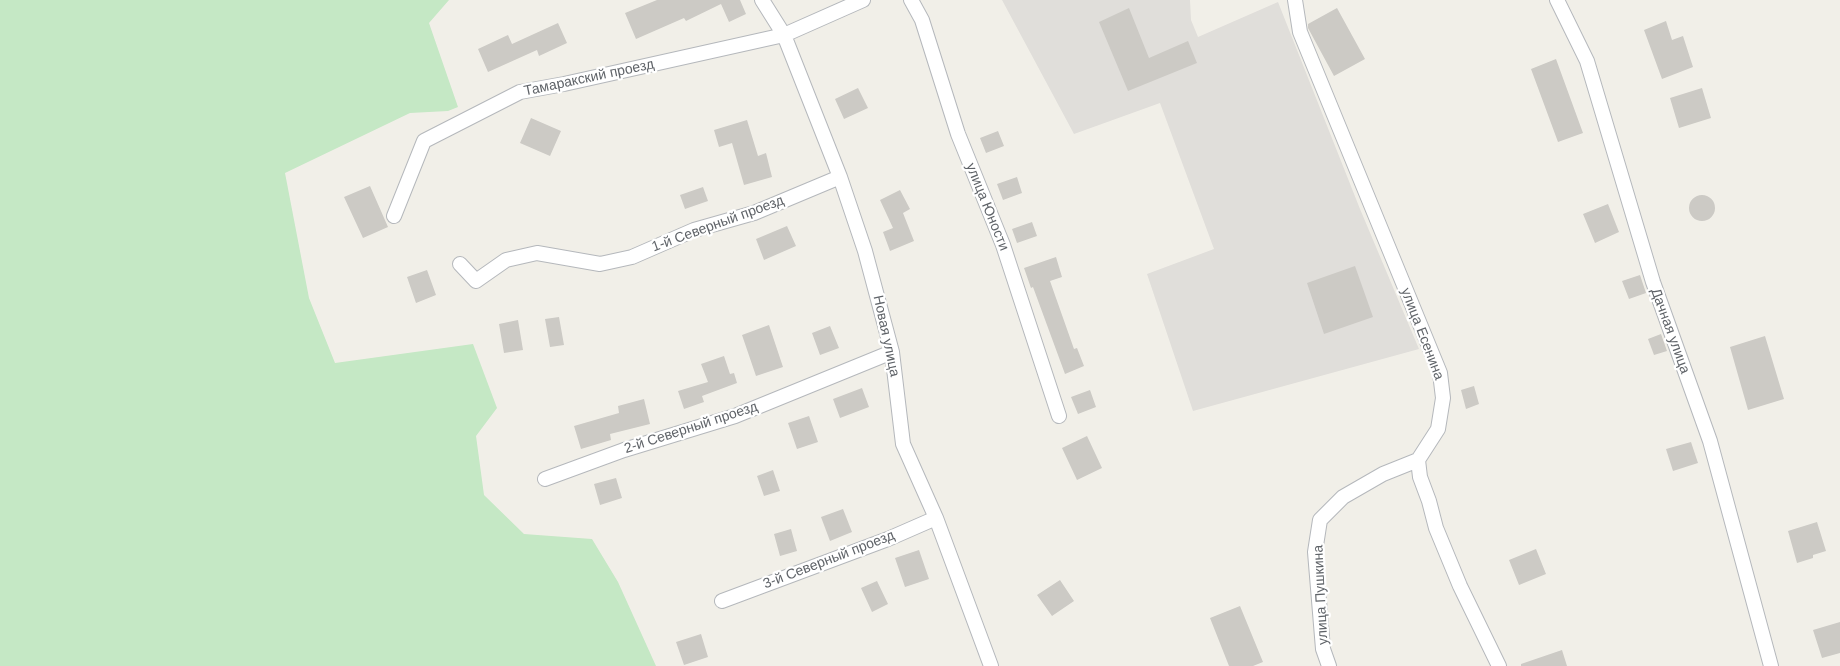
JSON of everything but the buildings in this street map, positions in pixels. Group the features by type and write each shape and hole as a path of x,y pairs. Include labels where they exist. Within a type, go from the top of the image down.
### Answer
{"street":[{"name":"Новая улица","path":"762,0 784,35 840,177 865,251 892,352 904,444 936,518 991,666"},
{"name":"Тамаракский проезд","path":"394,216 424,141 520,92 784,35 863,0"},
{"name":"улица Юности","path":"911,0 922,20 958,134 1003,245 1060,416"},
{"name":"улица Есенина","path":"1295,0 1300,32 1440,373 1443,398 1438,429 1418,460"},
{"name":"Дачная улица","path":"1557,0 1587,61 1653,282 1710,441 1772,666"},
{"name":"1-й Северный проезд","path":"460,264 476,281 506,260 537,253 600,264 632,257 694,230 754,213 840,177"},
{"name":"2-й Северный проезд","path":"545,479 624,450 734,416 892,352"},
{"name":"улица Пушкина","path":"1329,666 1323,649 1315,552 1320,520 1343,497 1383,474 1418,460"},
{"path":"1418,460 1420,477 1436,528 1460,586 1499,666"},
{"name":"3-й Северный проезд","path":"722,601 888,539 936,518"}],"shaded area":[{"path":"1002,0 1190,0 1191,20 1198,37 1278,2 1360,209 1419,349 1193,411 1147,274 1214,249 1160,103 1074,134"}],"green space":[{"path":"0,0 449,0 429,23 458,107 448,111 410,113 285,173 309,298 335,363 473,344 497,408 476,436 484,495 524,534 592,539 618,582 656,666 0,666"}]}
